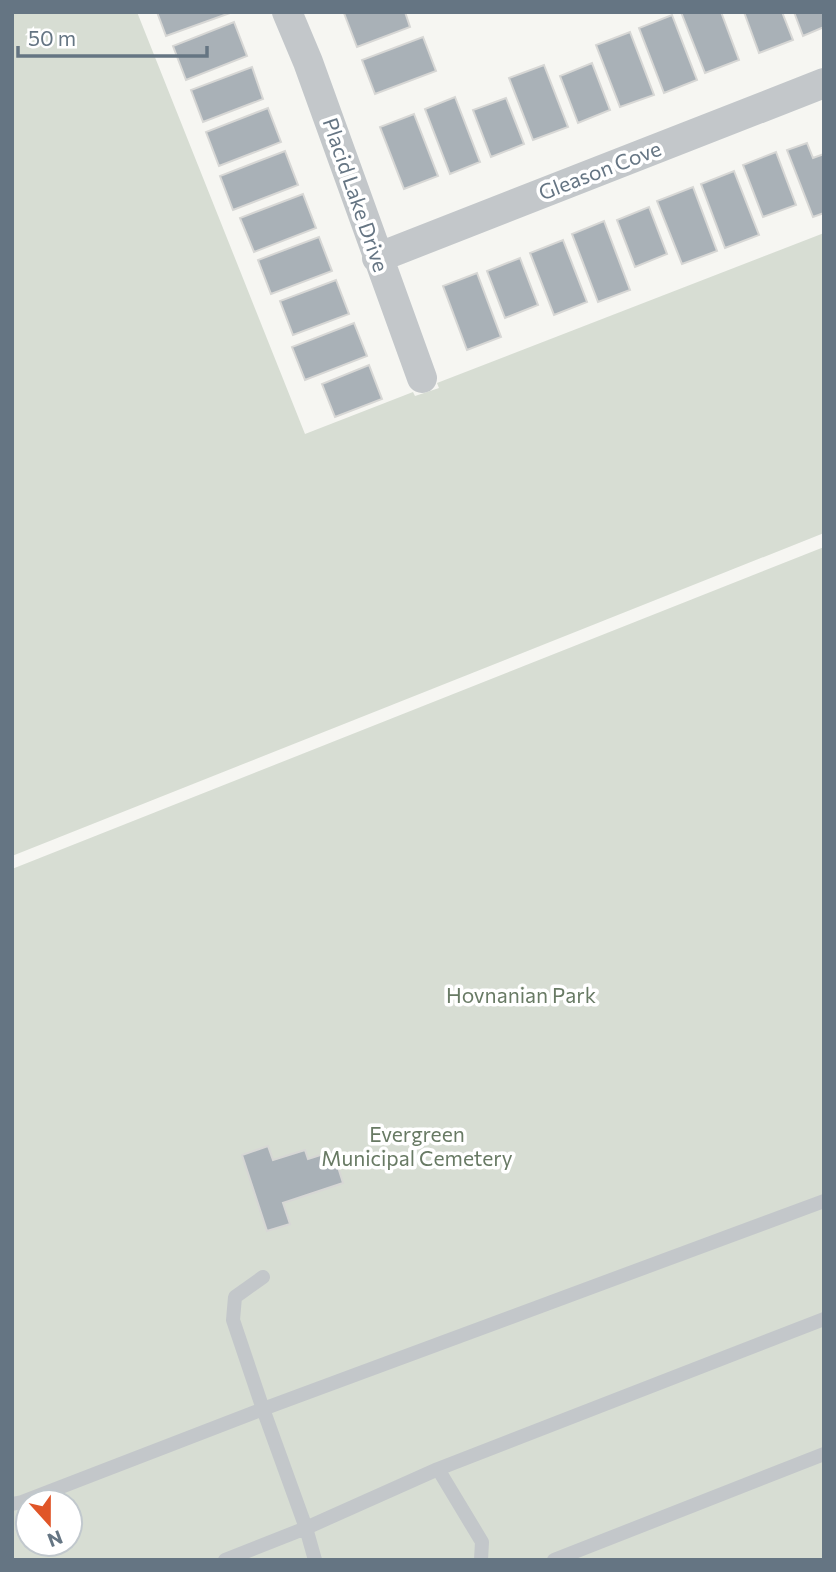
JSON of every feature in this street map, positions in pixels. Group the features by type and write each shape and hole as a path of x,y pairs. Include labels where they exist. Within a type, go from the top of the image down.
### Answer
{"street":[{"name":"Placid Lake Drive","path":"287,12 422,378"},
{"name":"Gleason Cove","path":"377,258 824,83"}],"lane":[{"path":"12,1504 824,1201"},
{"path":"263,1277 235,1297 233,1320 315,1560"},
{"path":"225,1560 306,1528 438,1469 824,1319"},
{"path":"554,1560 824,1454"},
{"path":"438,1469 482,1542 481,1560"}],"green space":[{"path":"12,12 137,12 305,434 413,392 415,396 439,388 437,383 824,233 824,533 12,856"},
{"name":"Evergreen Municipal Cemetery","path":"824,547 824,1560 12,1560 12,869"}],"building":[{"path":"157,12 230,12 230,13 166,36"},
{"path":"405,12 410,27 357,47 344,13"},
{"path":"681,12 721,12 739,60 705,73"},
{"path":"744,12 782,12 793,40 759,53"},
{"path":"794,12 824,12 824,27 803,36"},
{"path":"672,15 697,80 664,93 639,28"},
{"path":"234,22 247,56 186,80 173,46"},
{"path":"630,32 654,95 620,107 596,45"},
{"path":"423,37 436,71 375,94 362,60"},
{"path":"592,63 610,110 578,123 560,76"},
{"path":"544,65 568,127 533,140 509,78"},
{"path":"252,67 263,99 203,122 191,90"},
{"path":"455,97 480,162 450,174 425,109"},
{"path":"506,98 524,144 491,157 473,110"},
{"path":"268,108 281,142 219,166 206,132"},
{"path":"414,114 438,176 404,189 380,127"},
{"path":"807,143 813,158 824,154 824,213 813,217 787,150"},
{"path":"285,151 298,185 233,210 220,176"},
{"path":"776,152 796,205 763,217 743,165"},
{"path":"734,171 759,235 725,248 701,184"},
{"path":"693,187 717,251 682,264 657,201"},
{"path":"303,194 316,228 254,252 240,218"},
{"path":"649,207 667,254 635,267 617,220"},
{"path":"604,221 630,290 598,302 572,234"},
{"path":"319,237 332,271 271,294 258,260"},
{"path":"563,240 587,302 554,315 530,253"},
{"path":"520,258 538,305 505,318 487,271"},
{"path":"477,273 501,337 467,350 443,286"},
{"path":"336,280 349,314 293,335 280,301"},
{"path":"354,323 367,356 305,380 292,347"},
{"path":"369,365 382,399 335,417 322,384"},
{"path":"268,1146 273,1160 305,1150 308,1159 333,1151 343,1183 283,1203 290,1224 267,1231 242,1155"}],"park label":[{"name":"Hovnanian Park","path":"521,996"}]}
